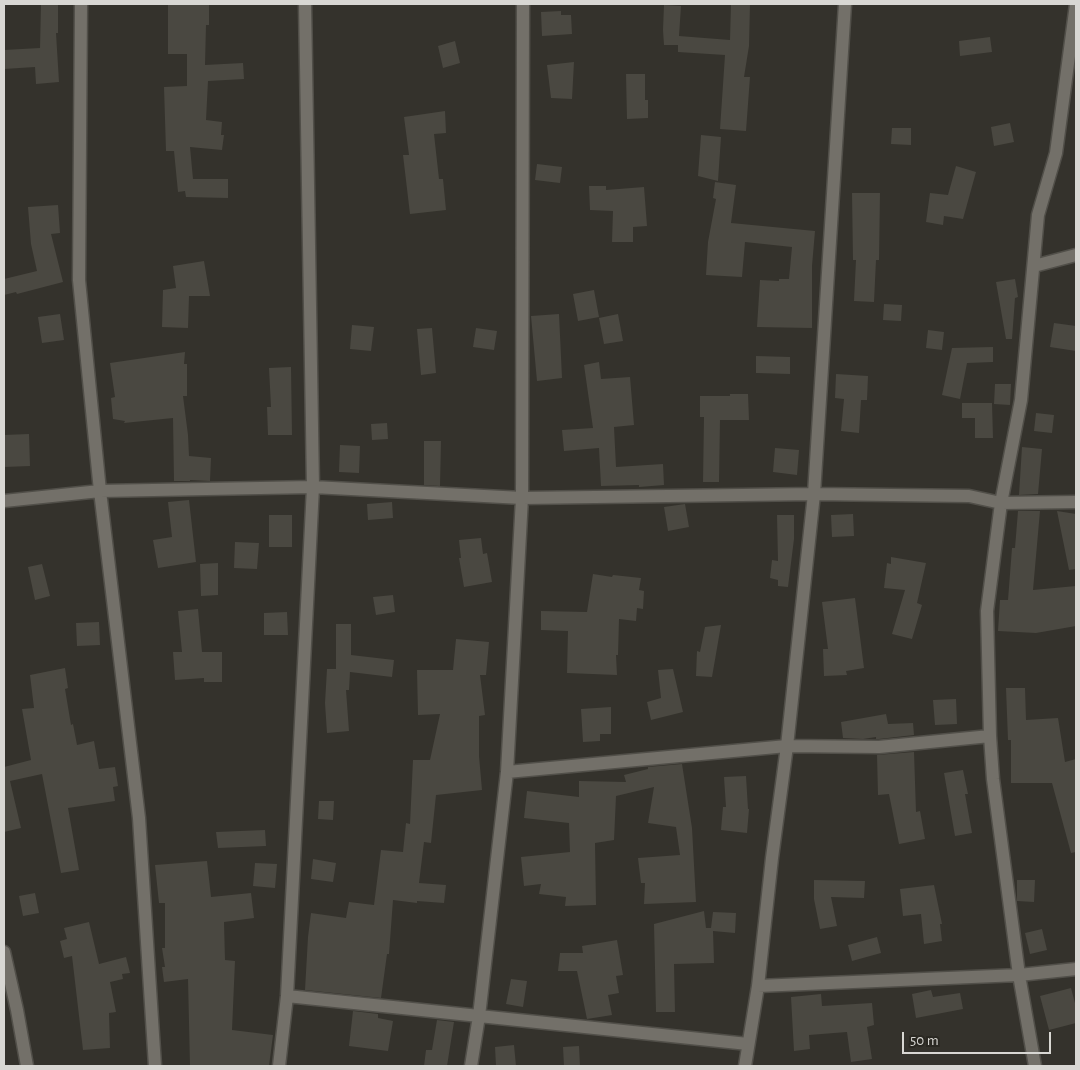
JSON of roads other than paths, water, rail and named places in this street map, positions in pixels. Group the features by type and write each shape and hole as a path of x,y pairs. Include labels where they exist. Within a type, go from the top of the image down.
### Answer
{"street":[{"path":"81,4 79,280 100,491 139,818 155,1066"},
{"path":"279,1066 287,996 312,487 305,4"},
{"path":"471,1066 479,1016 507,772 522,498 523,4"},
{"path":"745,1066 758,986 787,746 814,494 845,4"},
{"path":"1035,1066 1019,975 993,779 987,611 1001,503 1021,400 1038,215 1056,153 1076,4"},
{"path":"1034,266 1076,255"},
{"path":"4,500 100,491 312,487 522,498 814,494 969,496 1001,503 1076,502"},
{"path":"507,772 787,746 879,746 990,736"},
{"path":"4,952 27,1066"},
{"path":"758,986 1019,975 1076,970"},
{"path":"287,996 748,1044"}]}
